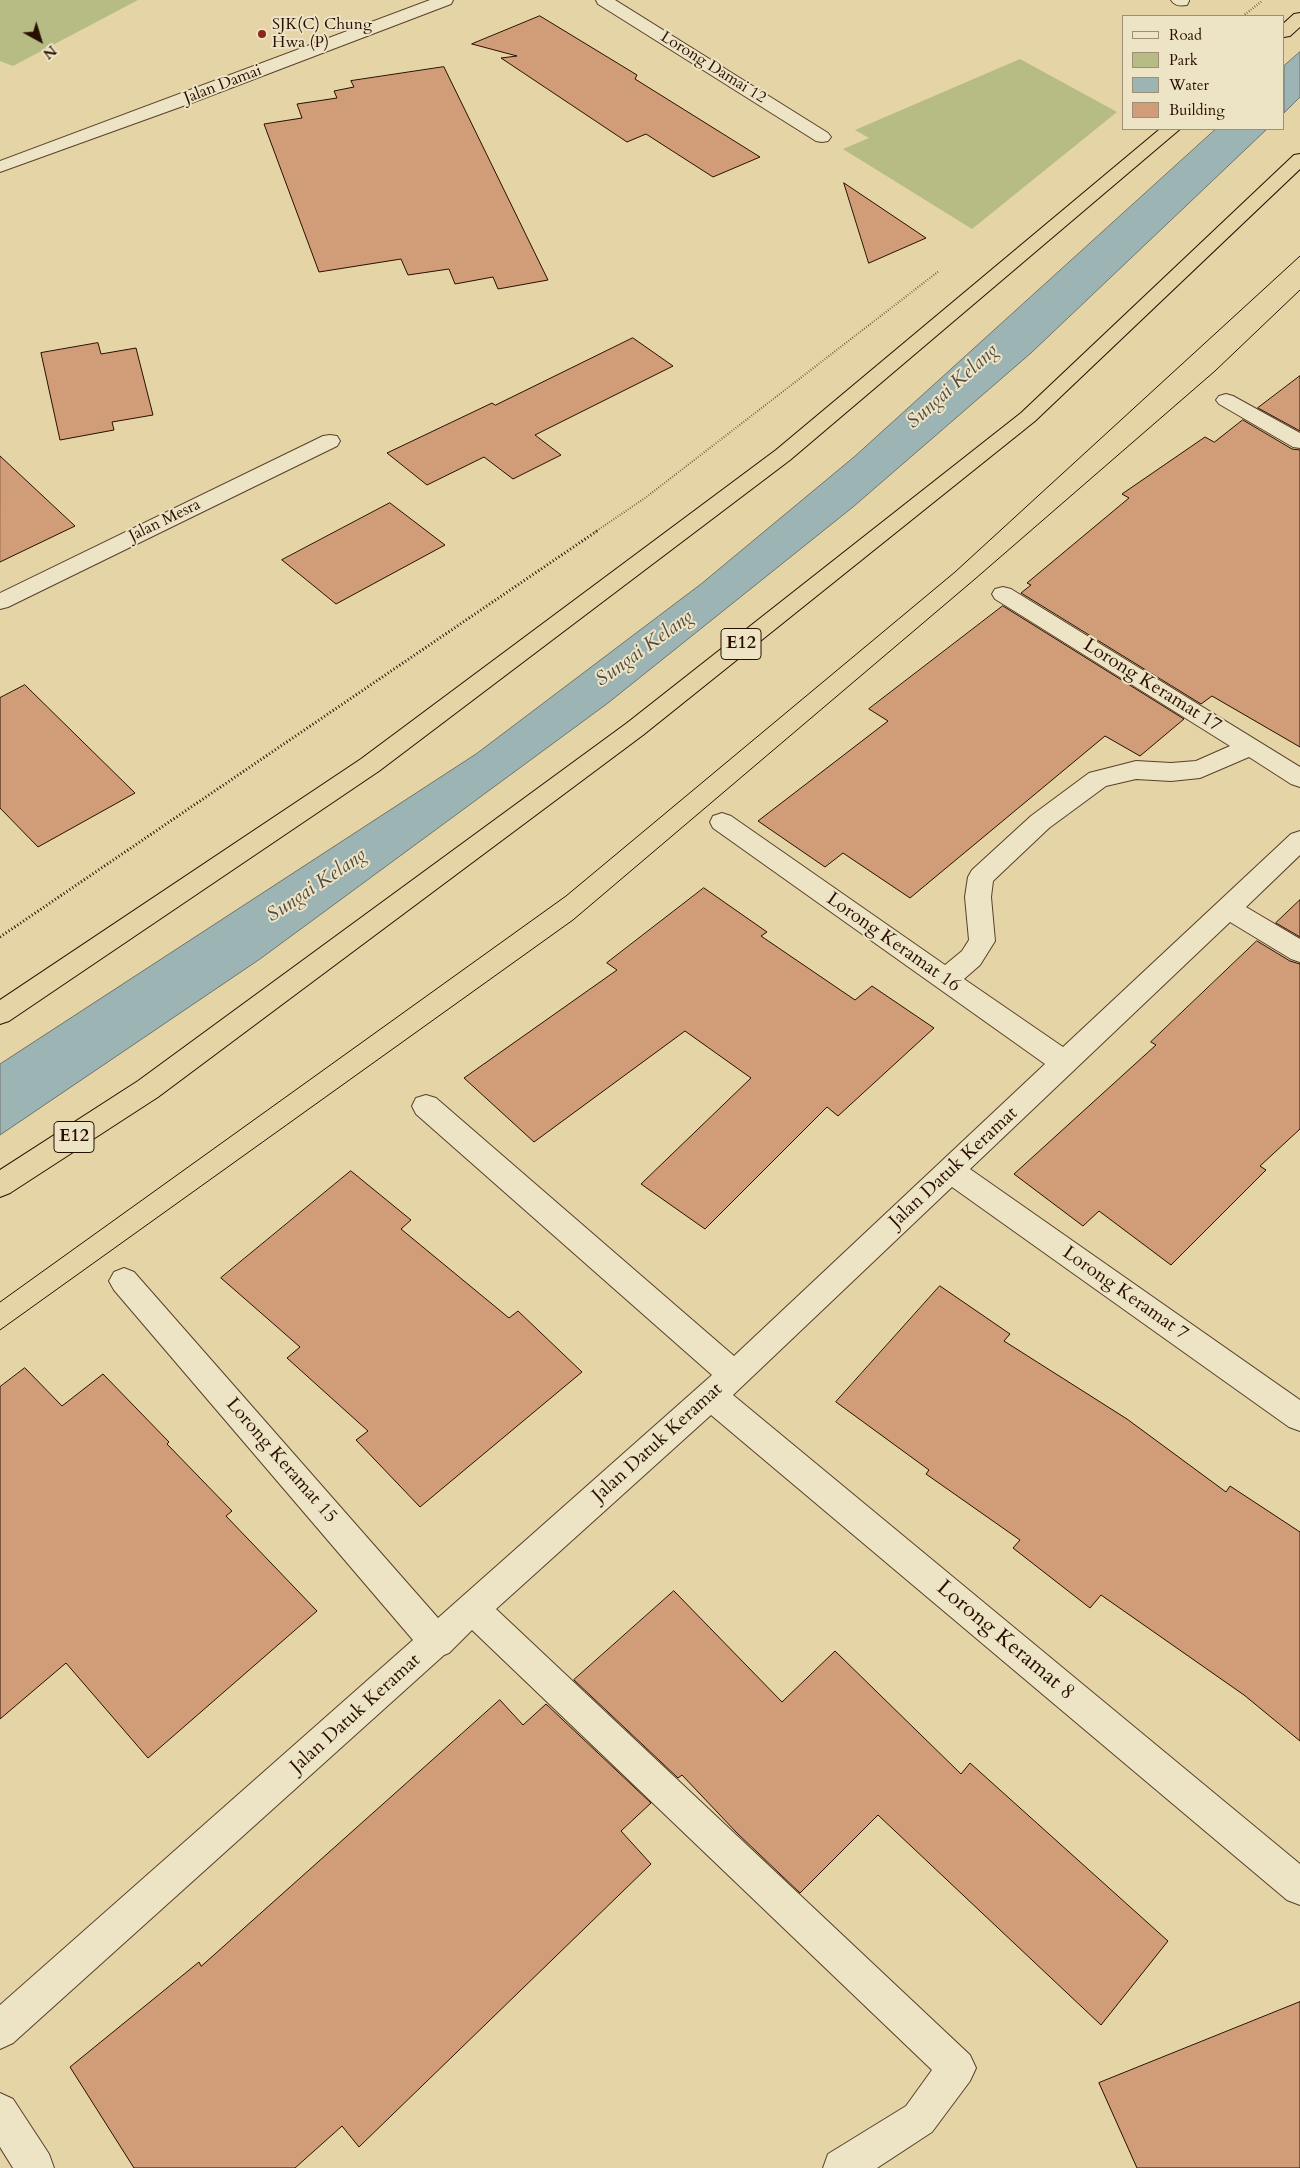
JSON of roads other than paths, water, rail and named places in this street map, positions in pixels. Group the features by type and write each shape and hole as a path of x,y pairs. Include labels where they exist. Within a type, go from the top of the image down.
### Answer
{"highway":[{"path":"1285,31 1300,18"},
{"path":"0,1014 370,765 783,455 1170,130"},
{"name":"E12","path":"0,1185 148,1089 650,716 1028,418 1300,159"}],"street":[{"name":"Jalan Damai","path":"0,167 445,0"},
{"name":"Lorong Damai 12","path":"604,0 822,137"},
{"path":"1226,400 1300,442"},
{"name":"Jalan Mesra","path":"0,602 330,441"},
{"name":"Lorong Keramat 17","path":"1004,594 1300,778"},
{"path":"946,979 971,958 982,941 978,897 981,877 1040,822 1098,779 1136,770 1171,772 1200,769 1250,747"},
{"name":"Lorong Keramat 16","path":"722,822 1065,1063"},
{"name":"Jalan Datuk Keramat","path":"0,2030 437,1642 722,1385 951,1172 1300,840"},
{"path":"1228,908 1300,952"},
{"name":"Lorong Keramat 8","path":"426,1106 722,1385 1300,1887"},
{"name":"Lorong Keramat 7","path":"951,1172 1300,1417"},
{"name":"Lorong Keramat 15","path":"124,1281 437,1642"},
{"path":"473,1609 957,2068 919,2119 842,2168"},
{"path":"0,2112 35,2168"}],"water":[{"path":"1300,52 1300,97 1285,112 1285,65"},
{"name":"Sungai Kelang","path":"1215,130 1266,130 1031,353 853,507 608,703 260,959 0,1135 0,1064 476,754 701,584 854,457"}],"tram line":[{"path":"0,1302 566,896 955,572 1300,256"},
{"path":"0,1330 573,920 975,579 1215,371 1300,290"}],"place":[{"name":"SJK(C) Chung Hwa (P)","path":"262,34"}]}
